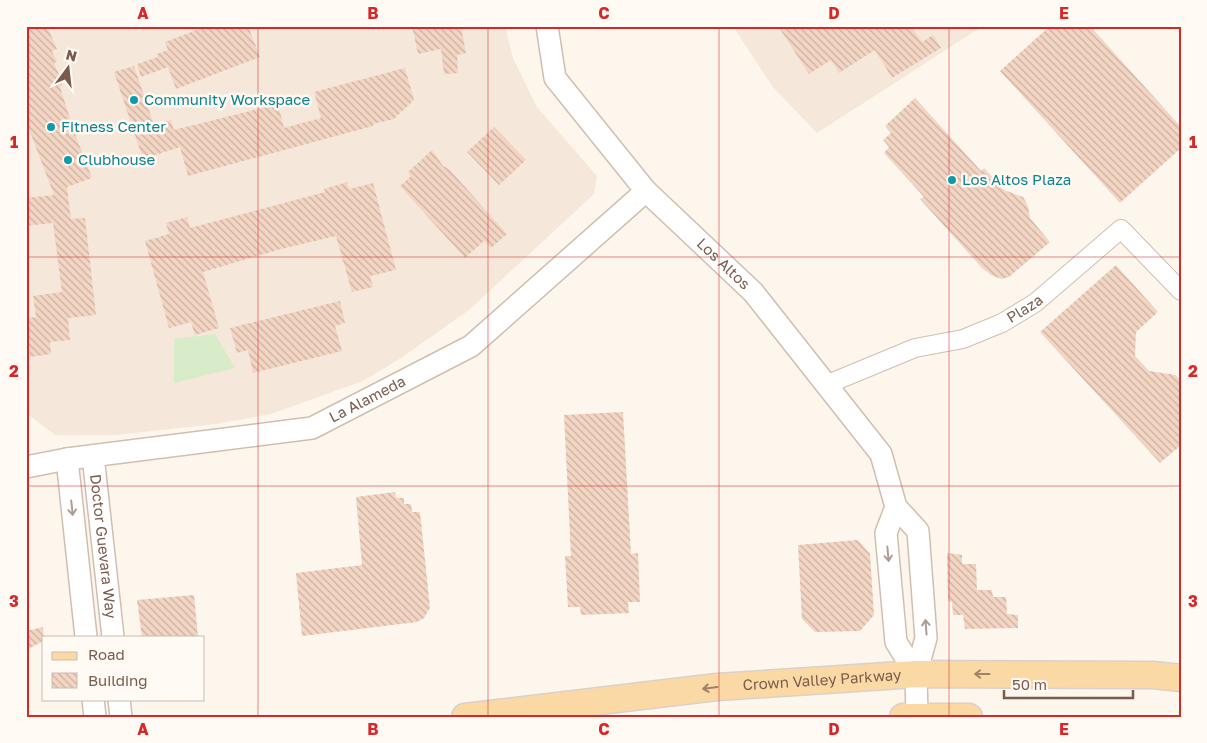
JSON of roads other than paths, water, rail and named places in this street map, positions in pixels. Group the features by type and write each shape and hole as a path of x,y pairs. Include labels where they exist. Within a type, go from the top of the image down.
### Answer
{"main road":[{"name":"Crown Valley Parkway","path":"465,717 717,687 916,674 1154,675 1181,678"},
{"path":"912,716 969,717"}],"street":[{"name":"Los Altos","path":"547,26 555,78 646,191 754,292 881,454 896,507 918,531 926,638 916,674 912,716"},
{"name":"La Alameda","path":"26,467 67,459 312,428 471,346 646,191"},
{"name":"Plaza","path":"828,384 915,348 964,339 1002,323 1035,303 1121,229 1181,291"},
{"name":"Doctor Guevara Way","path":"93,456 113,636"},
{"name":"Doctor Guevara Way","path":"67,459 86,636"},
{"path":"896,507 886,533 896,642 916,674"},
{"path":"93,700 95,717"},
{"path":"119,700 121,717"}],"place":[{"name":"Community Workspace","path":"134,100"},
{"name":"Fitness Center","path":"51,127"},
{"name":"Clubhouse","path":"68,160"},
{"name":"Los Altos Plaza","path":"952,180"}]}
